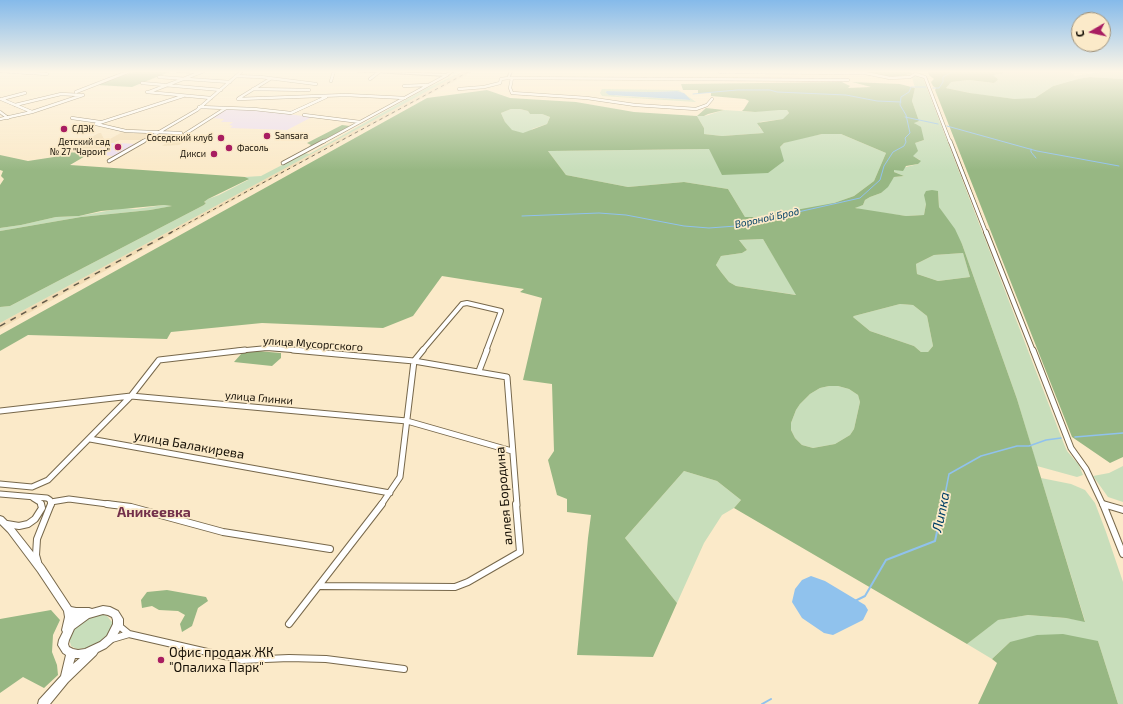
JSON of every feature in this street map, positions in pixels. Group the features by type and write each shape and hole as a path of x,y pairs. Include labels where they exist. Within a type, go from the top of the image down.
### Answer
{"street":[{"path":"15,105 20,104"},
{"path":"0,119 32,112 58,104"},
{"path":"159,104 96,125 126,131 181,133"},
{"path":"110,161 197,110 204,104"},
{"path":"200,107 291,113 311,104"},
{"path":"283,163 394,104"},
{"path":"638,104 696,109 708,104"},
{"path":"936,104 1071,448 1086,469 1103,504 1123,554"},
{"path":"15,105 32,112"},
{"path":"185,134 227,108"},
{"path":"0,112 8,118"},
{"path":"304,115 360,122"},
{"path":"72,118 102,122"},
{"path":"289,624 320,586 390,493 402,472 414,361 462,304 467,303 499,310 501,312 479,371"},
{"name":"улица Мусоргского","path":"131,396 159,360 267,348 414,361 479,371"},
{"name":"аллея Бородина","path":"320,586 455,587 468,582 520,552 507,377 479,371"},
{"path":"0,484 32,487 48,480 131,396"},
{"name":"улица Глинки","path":"0,410 131,396 407,420 512,450"},
{"name":"улица Балакирева","path":"90,438 390,493"},
{"path":"0,494 47,498 51,502"},
{"path":"2,521 15,526 32,522 42,508 41,503 38,500 26,496"},
{"path":"51,502 69,499 131,507 222,532 330,549"},
{"path":"41,569 36,555 36,546 51,502"},
{"path":"1103,504 1123,510"},
{"path":"2,521 11,530 41,569 68,610 70,617 64,645 66,650 70,653 78,654 95,650"},
{"path":"68,610 84,613 110,611 115,614 118,619 118,625 115,632 106,643"},
{"path":"66,633 78,620 95,612"},
{"path":"118,625 129,634 242,660 289,658 326,659 404,669"},
{"path":"43,704 65,679 95,650 106,643 129,634"},
{"path":"65,679 68,670 70,653"}],"shaded area":[{"path":"404,104 412,104 317,154 0,329 0,323"},
{"path":"227,108 312,117 287,130 230,128 233,126 229,125 233,122 221,122 224,119 211,118"},
{"path":"124,131 155,133 147,136 149,137 144,140 120,140 99,150 83,153 63,152 99,133 101,133 104,139 110,139"},
{"path":"171,134 195,135 179,145 162,146 170,140 165,137"},
{"name":"Детский сад № 27 \"Чароит\"","path":"110,143 137,144 116,156 89,155"}],"green space":[{"path":"398,104 404,104 0,323 0,307 10,306 204,205 206,203 204,202 208,199 248,180 245,177 261,176 305,153 309,154"},
{"path":"416,104 587,104 634,112 697,116 704,128 704,134 722,136 764,133 757,123 783,119 789,113 787,110 755,112 742,111 747,104 913,104 919,121 914,123 921,127 924,140 915,143 918,151 913,156 921,161 918,164 906,166 903,171 894,170 894,172 904,176 894,177 888,187 881,193 870,197 865,200 863,205 855,208 906,216 924,215 926,204 924,195 926,191 938,191 939,207 955,229 962,244 1017,399 1085,622 1066,618 1028,615 998,620 967,644 734,508 741,500 717,481 684,471 625,538 677,603 653,657 577,655 591,515 567,512 567,499 557,495 548,460 554,451 552,384 523,380 542,298 520,292 524,289 442,276 413,316 383,328 262,323 171,332 167,339 28,335 0,351 0,335","holes":["511,109 520,109 528,111 530,114 542,114 550,117 547,124 523,133 512,130 505,122 501,113","822,134 841,134 886,153 874,181 854,196 834,203 757,217 745,217 728,189 684,182 628,187 566,175 548,151 709,149 722,175 768,173 784,161 780,147 784,143","763,239 796,295 736,286 729,282 716,265 721,256 742,253 747,250 739,240","963,253 970,277 938,281 917,274 916,264 934,255","900,304 913,305 927,316 933,346 928,352 921,352 914,346 870,331 853,317","838,386 849,389 858,395 860,402 854,429 850,435 835,444 813,448 802,445 795,438 791,430 791,423 800,404 810,394 820,388"]},
{"path":"913,104 933,104 1064,444 1067,451 1079,465 1083,475 1077,477 1037,466 1017,399 962,244 939,207 938,191 926,204 924,215 906,216 860,210 855,207 863,205 865,200 881,193 894,177 904,176 894,172 894,170 918,164 920,160 912,156 915,143 924,140 914,122 919,121"},
{"path":"940,104 1123,104 1123,457 1110,463 1072,437"},
{"path":"706,108 724,110 708,114 704,116 697,116"},
{"path":"511,109 520,109 528,111 530,114 542,114 550,117 547,124 532,129 513,201 753,218 745,217 728,189 684,182 628,187 566,175 548,151 780,147 784,143 796,139 822,134 841,134 886,153 874,181 854,196 834,203 831,210 136,287 505,122 501,113"},
{"path":"724,110 755,112 766,110 787,110 789,113 784,119 760,122 759,127 765,133 722,136 704,134 704,128 697,116 705,116"},
{"path":"342,125 350,126 308,147 311,145 307,143"},
{"path":"63,152 83,153 87,155 70,165 245,177 249,179 208,199 204,202 206,203 204,205 10,306 0,307 0,231 81,217 150,210 172,206 164,205 101,211 79,216 56,217 0,228 0,185 4,179 1,176 3,171 0,170 0,155 28,161 54,157"},
{"path":"164,205 173,206 150,210 81,217 0,231 0,228 56,217 79,216 123,208 136,209"},
{"path":"763,239 797,295 736,286 729,282 716,265 721,256 742,253 747,250 739,240"},
{"path":"963,253 970,277 938,281 917,274 916,264 934,255"},
{"path":"900,304 913,305 927,316 933,346 928,352 921,352 914,346 870,331 853,317"},
{"path":"257,351 281,353 281,358 272,366 234,362 242,353"},
{"path":"838,386 849,389 858,395 860,402 854,429 850,435 835,444 813,448 802,445 795,438 791,430 791,423 796,410 810,394 820,388"},
{"path":"1123,466 1123,502 1108,497 1093,476 1109,473"},
{"path":"684,471 717,481 741,500 734,508 722,515 704,543 677,603 625,538"},
{"path":"1041,478 1071,484 1085,490 1095,503 1106,532 1123,582 1123,704 1118,704 1098,641 1010,642 992,659 967,644 997,620 1028,615 1085,621"},
{"path":"167,590 206,597 208,601 198,608 192,626 182,632 180,624 185,615 178,611 159,610 152,606 142,608 141,600 147,592"},
{"path":"51,610 60,620 53,635 52,652 57,665 58,675 44,688 23,677 0,693 0,619"},
{"path":"101,614 107,616 112,622 112,628 105,638 89,648 77,649 71,646 69,638 74,628 89,617"},
{"path":"1063,634 1098,641 1118,704 978,704 997,663 992,659 1010,642 1037,635"}],"water":[{"path":"811,576 825,581 865,605 868,610 863,620 833,635 824,633 802,618 792,602 795,589 802,580"}],"waterway":[{"name":"Вороной Брод","path":"900,104 907,117"},
{"name":"Вороной Брод","path":"522,216 599,213 626,215 684,226 709,228 736,226 860,198 880,180 884,166 893,152 904,146 906,142 905,138 910,133 907,117"},
{"path":"907,117 938,124"},
{"path":"947,126 1031,149"},
{"path":"1031,149 1119,166"},
{"path":"1031,149 1031,152 1036,158"},
{"name":"Липка","path":"1075,437 1123,433"},
{"name":"Липка","path":"943,505 949,474 981,456 1017,446 1029,446 1046,440 1061,438"},
{"name":"Липка","path":"855,601 865,596 886,560 935,541 943,504"},
{"name":"Липка","path":"762,704 771,699"}],"railway":[{"path":"170,233 409,104"},
{"path":"0,326 172,232"}],"place":[{"name":"СДЭК","path":"64,129"},
{"name":"Sansara","path":"267,136"},
{"name":"Соседский клуб","path":"221,138"},
{"name":"Детский сад № 27 \"Чароит\"","path":"118,147"},
{"name":"Фасоль","path":"229,148"},
{"name":"Дикси","path":"214,154"},
{"name":"Офис продаж ЖК \"Опалиха Парк\"","path":"161,660"}],"district":[{"name":"Аникеевка","path":"154,512"}]}
